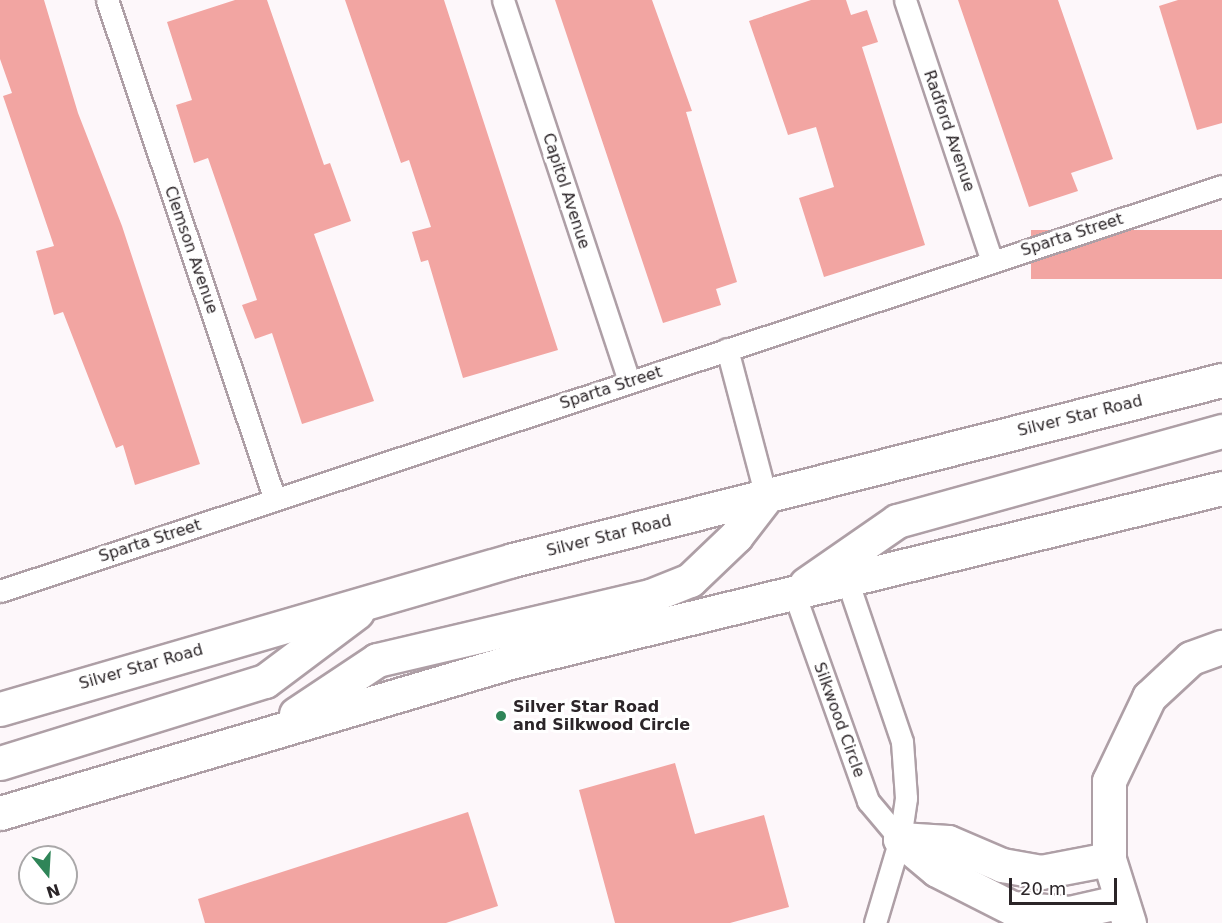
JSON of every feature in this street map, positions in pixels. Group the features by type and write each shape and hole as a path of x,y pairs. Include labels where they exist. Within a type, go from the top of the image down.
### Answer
{"main road":[{"name":"Silver Star Road","path":"0,709 373,600 1222,380"},
{"path":"794,593 897,521 1222,431"},
{"path":"0,813 510,662 1222,488"},
{"path":"267,733 377,660 650,596 690,580 736,536 766,497"},
{"path":"0,763 265,681 373,600"},
{"path":"900,839 937,870 1012,908 1069,913 1126,912 1109,859 1109,781 1149,697 1191,658 1222,647"},
{"path":"900,839 948,842 1002,865 1041,872 1109,859"}],"lane":[{"name":"Clemson Avenue","path":"108,0 275,500"},
{"name":"Capitol Avenue","path":"503,0 629,382"},
{"name":"Radford Avenue","path":"905,0 992,261"},
{"name":"Sparta Street","path":"0,591 1222,186"},
{"path":"727,349 766,497"},
{"path":"847,580 902,742 906,798 900,839 875,923"},
{"name":"Silkwood Circle","path":"794,593 868,801 900,839"}],"building":[{"path":"0,0 44,0 78,113 122,226 200,464 135,485 123,445 116,448 63,312 54,315 36,251 54,246 3,96 12,93 0,59"},
{"path":"235,0 267,0 324,165 330,163 351,221 314,234 374,401 302,424 272,333 255,339 242,305 257,300 208,158 194,163 176,105 192,100 167,22"},
{"path":"345,0 444,0 558,350 463,378 428,260 421,262 412,232 431,227 409,160 401,163"},
{"path":"555,0 652,0 692,111 686,112 737,282 716,289 721,305 663,323"},
{"path":"811,0 846,0 851,15 867,10 878,42 862,47 925,245 824,277 799,198 834,187 816,127 788,135 749,21"},
{"path":"958,0 1058,0 1113,159 1071,173 1078,191 1029,207"},
{"path":"1178,0 1222,0 1222,123 1197,130 1159,6"},
{"path":"1031,230 1222,230 1222,279 1031,279"},
{"path":"675,763 695,834 764,815 789,907 730,923 615,923 579,790"},
{"path":"468,812 498,906 446,923 205,923 198,899"}],"place":[{"name":"Silver Star Road and Silkwood Circle","path":"501,716"}]}
